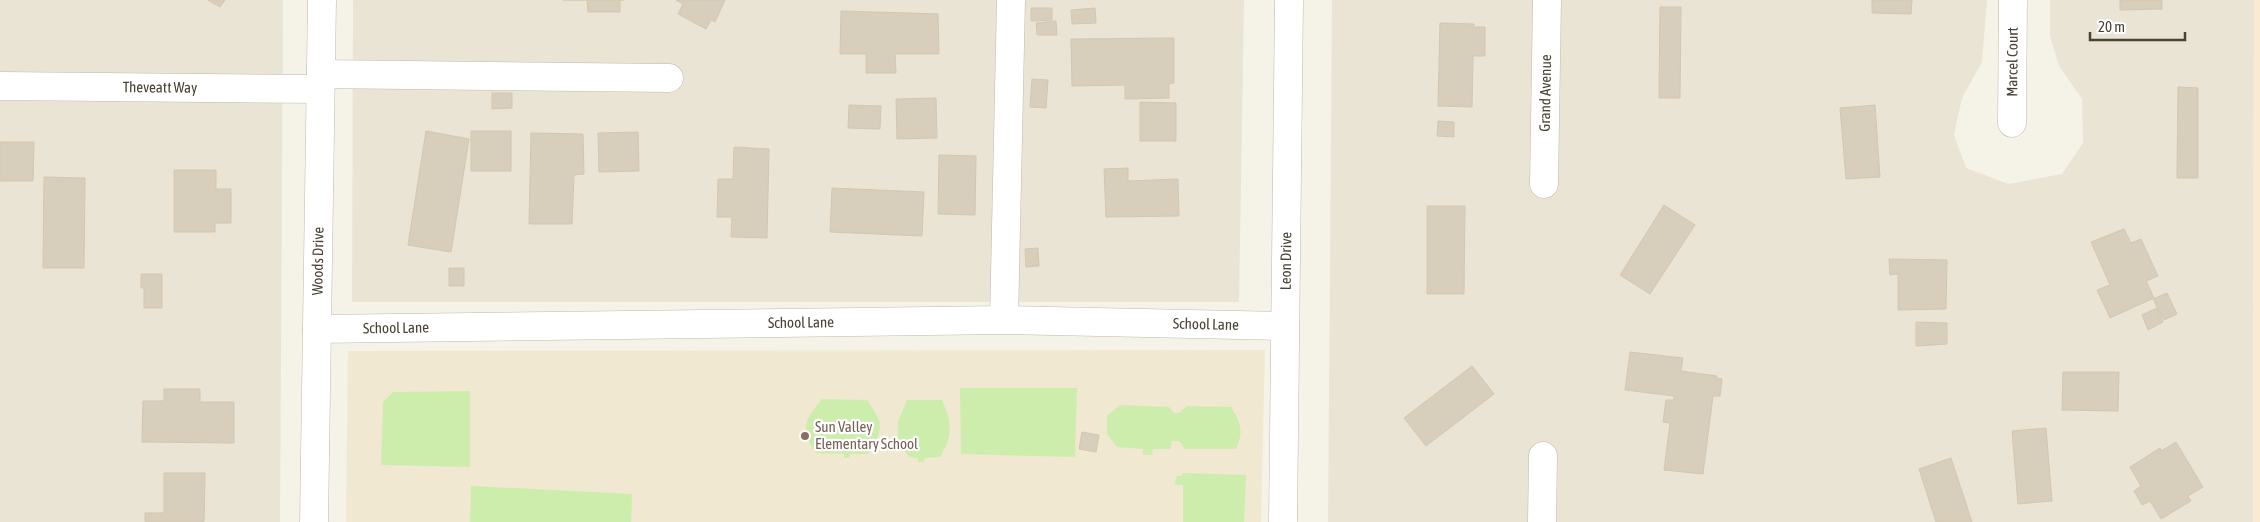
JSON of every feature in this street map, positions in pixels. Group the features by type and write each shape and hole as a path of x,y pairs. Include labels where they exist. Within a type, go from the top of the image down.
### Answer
{"street":[{"name":"Woods Drive","path":"314,522 322,0"},
{"path":"1004,320 1011,0"},
{"name":"Leon Drive","path":"1283,522 1289,0"},
{"name":"Grand Avenue","path":"1544,184 1547,0"},
{"name":"Marcel Court","path":"2012,123 2013,0"},
{"name":"Theveatt Way","path":"0,86 669,78"},
{"name":"School Lane","path":"317,329 1004,320 1285,326"},
{"path":"1542,522 1543,456"}],"shaded area":[{"path":"0,0 283,0 280,522 0,522"},
{"path":"353,0 1244,0 1239,302 352,302"},
{"path":"1332,0 1987,0 1982,62 1962,98 1954,135 1966,168 2008,184 2062,174 2083,143 2082,99 2059,66 2050,36 2050,0 2254,0 2253,522 1328,522"},
{"path":"2254,0 2260,0 2260,522 2253,522"},
{"name":"Sun Valley Elementary School","path":"1265,350 1261,522 346,522 348,351"}],"green space":[{"path":"960,388 1077,388 1075,457 961,454"},
{"path":"470,391 470,467 381,465 383,402 393,392"},
{"path":"822,399 867,400 877,415 880,427 877,438 868,454 850,454 849,458 844,458 844,454 816,453 807,437 806,424"},
{"path":"907,400 942,400 948,416 950,429 947,442 940,457 925,458 924,462 918,462 918,458 909,457 898,442 898,422"},
{"path":"1120,405 1169,407 1174,413 1179,413 1187,406 1231,407 1240,427 1240,437 1236,449 1185,449 1179,441 1172,441 1170,449 1153,449 1152,455 1143,455 1143,449 1117,447 1107,434 1107,416"},
{"path":"1183,473 1246,475 1244,522 1183,522 1183,485 1175,485 1176,476 1182,476"},
{"path":"471,486 632,494 631,522 470,522"}],"building":[{"path":"208,0 225,0 220,7"},
{"path":"587,0 620,0 620,12 588,12"},
{"path":"676,0 725,0 715,22 711,20 706,29 678,14 683,4"},
{"path":"1872,0 1912,0 1911,14 1872,13"},
{"path":"2120,0 2162,0 2162,9 2120,10"},
{"path":"1660,7 1681,7 1680,98 1659,98"},
{"path":"1031,8 1052,8 1052,20 1031,21"},
{"path":"1095,8 1096,23 1072,24 1071,10"},
{"path":"841,11 938,14 939,54 895,54 896,73 866,73 866,54 840,54"},
{"path":"1056,21 1057,35 1037,35 1036,23"},
{"path":"1440,23 1474,24 1474,27 1485,27 1485,56 1473,56 1472,107 1438,106"},
{"path":"1174,38 1174,83 1169,84 1169,98 1125,99 1125,85 1072,86 1071,39"},
{"path":"1032,79 1048,80 1046,108 1030,107"},
{"path":"2178,87 2198,88 2198,178 2177,178"},
{"path":"492,93 512,93 512,108 492,109"},
{"path":"936,98 937,138 897,139 896,99"},
{"path":"1140,102 1176,103 1176,141 1140,141"},
{"path":"849,105 881,106 880,129 848,128"},
{"path":"1875,105 1880,177 1846,179 1840,108"},
{"path":"1438,121 1454,122 1454,137 1437,136"},
{"path":"426,131 469,139 451,252 408,245"},
{"path":"471,131 511,131 511,171 471,171"},
{"path":"638,132 639,171 599,172 598,133"},
{"path":"531,133 583,134 584,174 574,175 572,224 529,224"},
{"path":"0,142 34,142 33,181 0,181"},
{"path":"734,147 769,149 767,238 731,237 732,217 717,217 718,179 733,179"},
{"path":"939,155 976,156 975,215 938,214"},
{"path":"1128,168 1128,181 1178,179 1179,216 1106,217 1104,169"},
{"path":"174,170 216,170 216,189 231,189 231,223 215,223 215,232 174,232"},
{"path":"44,177 85,178 84,268 43,268"},
{"path":"832,188 924,192 922,236 830,232"},
{"path":"1664,205 1695,225 1650,294 1620,275"},
{"path":"1427,206 1465,206 1464,294 1427,294"},
{"path":"2124,229 2131,243 2141,239 2158,276 2146,281 2154,298 2110,318 2097,290 2110,285 2091,242"},
{"path":"1038,248 1039,266 1026,267 1025,249"},
{"path":"1889,259 1947,260 1946,309 1898,310 1898,274 1890,275"},
{"path":"449,268 464,268 464,286 449,286"},
{"path":"141,274 162,274 162,308 144,308 144,288 141,288"},
{"path":"2167,293 2177,314 2164,320 2153,299"},
{"path":"2157,308 2163,322 2148,330 2142,315"},
{"path":"1916,322 1947,323 1947,344 1916,346"},
{"path":"1630,352 1683,358 1681,371 1717,376 1716,378 1722,379 1720,396 1713,396 1703,474 1664,470 1670,423 1663,422 1666,400 1674,400 1674,396 1625,390"},
{"path":"1472,366 1494,394 1426,446 1404,418"},
{"path":"2063,372 2119,372 2118,411 2062,410"},
{"path":"164,389 200,389 200,402 234,402 234,443 142,442 143,401 164,401"},
{"path":"2046,428 2052,501 2018,504 2012,431"},
{"path":"1082,432 1099,435 1096,452 1079,449"},
{"path":"2176,442 2203,487 2188,496 2191,501 2161,519 2150,501 2142,505 2134,491 2141,486 2130,467 2160,448 2161,451"},
{"path":"1951,458 1972,522 1936,522 1919,469"},
{"path":"164,473 205,473 204,522 145,522 145,513 164,513"}],"place":[{"name":"Sun Valley Elementary School","path":"805,436"}]}
